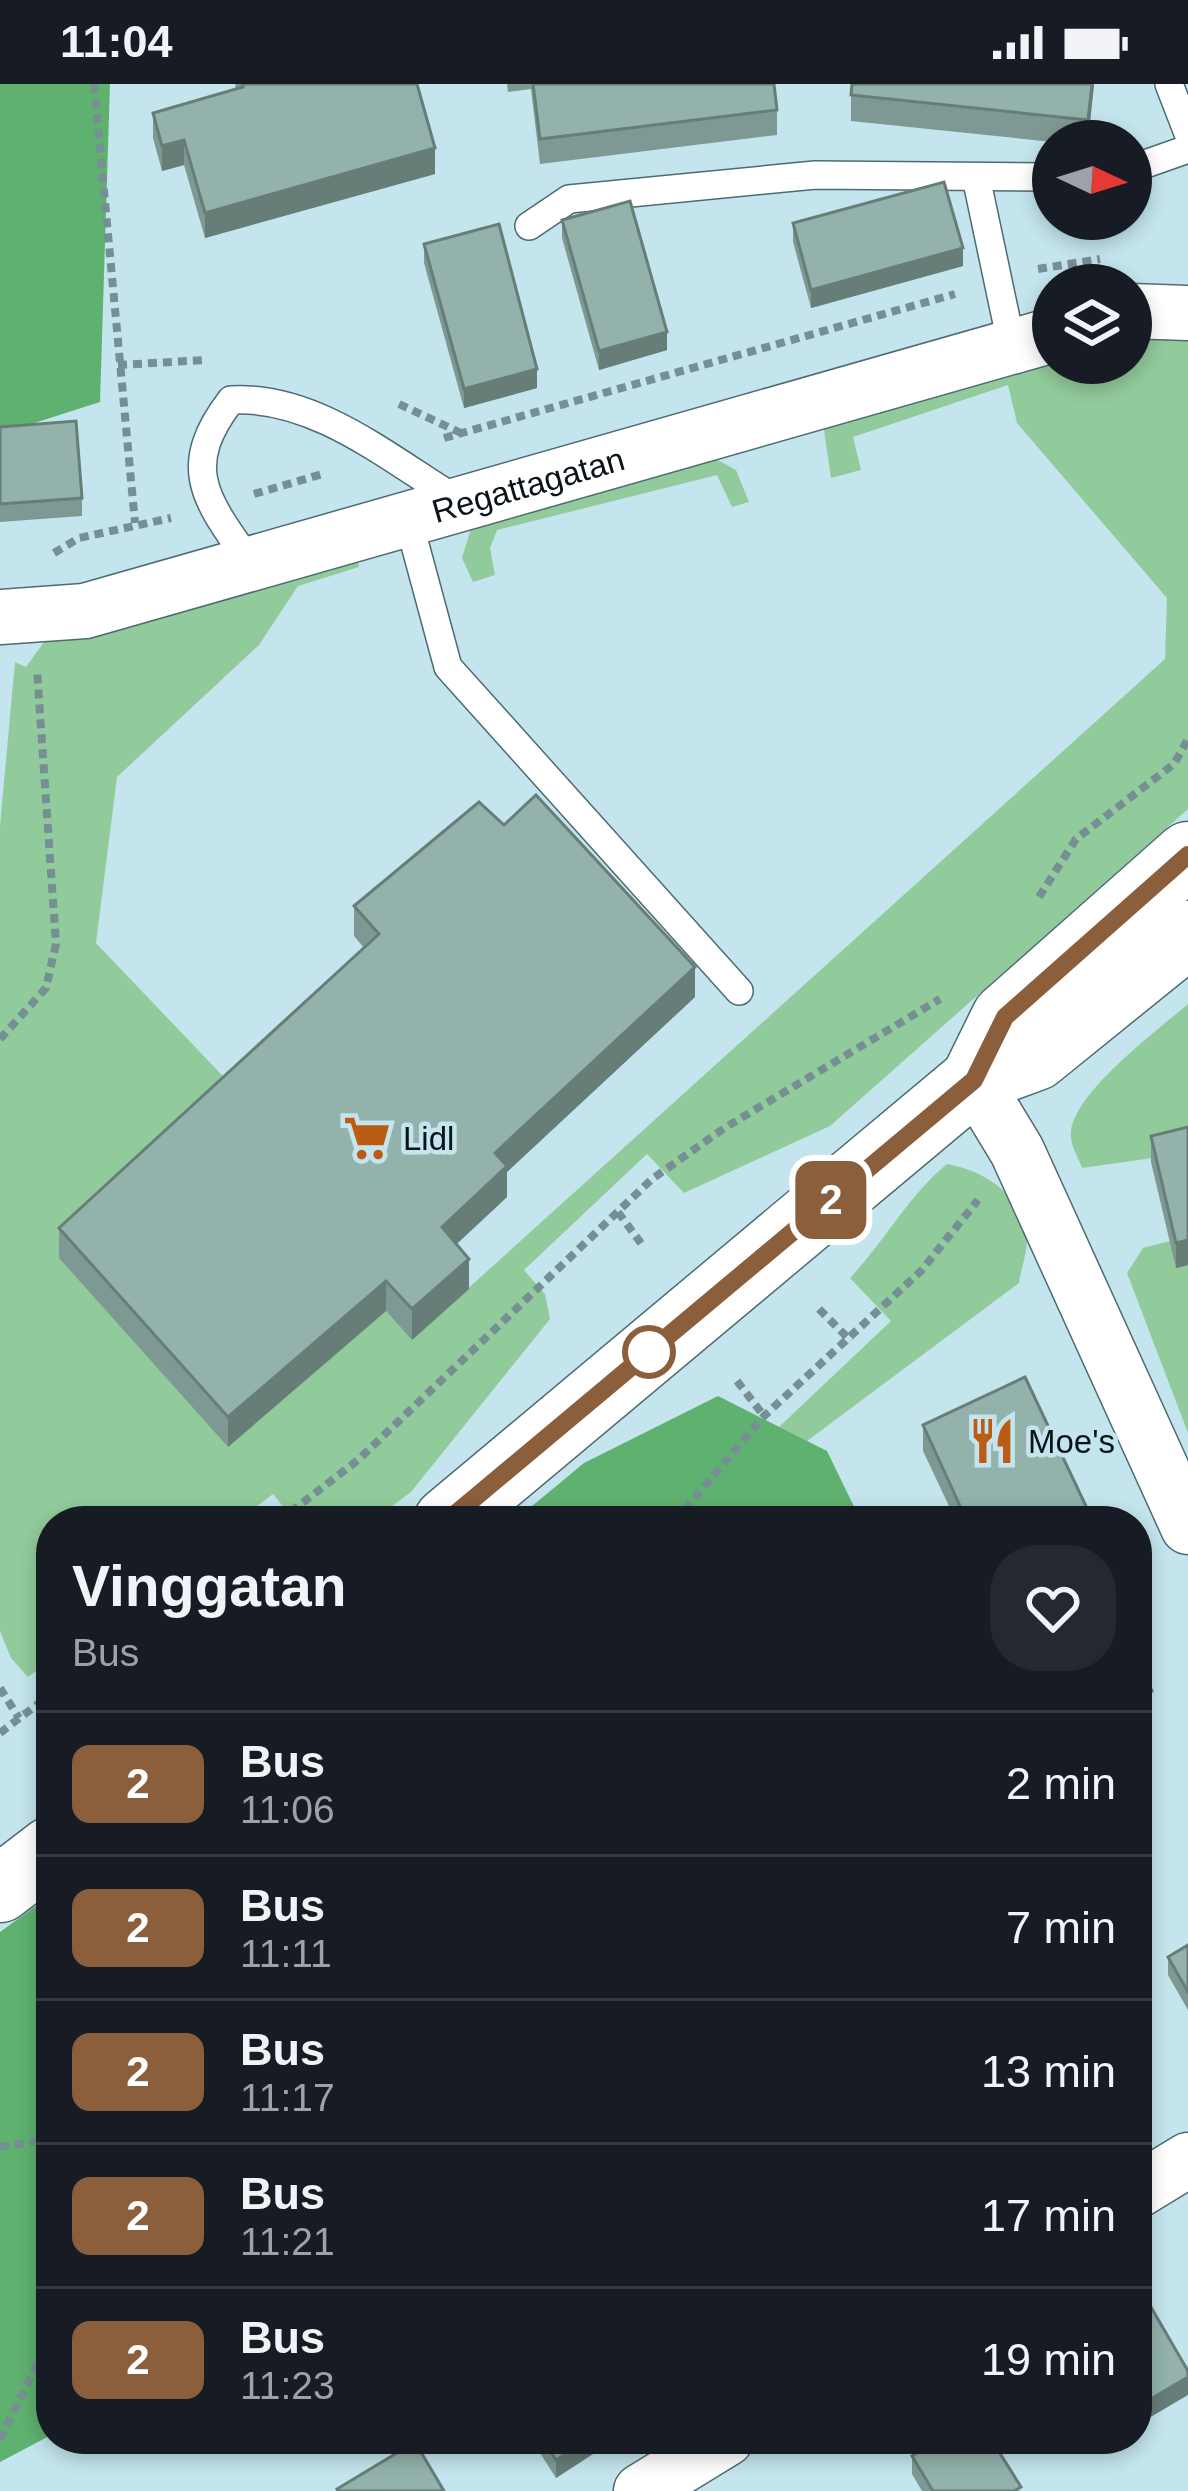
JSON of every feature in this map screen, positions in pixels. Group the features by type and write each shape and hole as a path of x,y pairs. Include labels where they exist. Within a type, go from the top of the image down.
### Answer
{"main road":[{"path":"974,1080 1005,1017 1188,855"},
{"path":"465,1506 974,1080 1036,1057 1188,934"},
{"path":"0,1889 36,1861"}],"street":[{"path":"1152,311 1188,313"},
{"name":"Regattagatan","path":"16,616 86,611 1032,341"},
{"path":"974,1080 1017,1151 1188,1527"},
{"path":"1152,2182 1188,2160"},
{"path":"641,2491 701,2454"}],"lane":[{"path":"1169,84 1188,133"},
{"path":"1152,162 1188,149"},
{"path":"530,226 569,199 815,175 1032,177"},
{"path":"976,177 998,282 1032,339"},
{"path":"251,565 200,474 206,433 231,400 266,398 308,410 463,503"},
{"path":"408,519 448,667 739,991"}],"path":[{"path":"94,84 135,523"},
{"path":"0,1039 46,988 56,944 16,616 43,559 79,538 214,506 1043,267 1123,258"},
{"path":"1031,914 1076,839 1174,764 1188,740"},
{"path":"298,1506 358,1460 652,1179 726,1127 960,989"},
{"path":"462,1361 652,1179"},
{"path":"619,1212 643,1246"},
{"path":"688,1506 764,1416 851,1341 921,1271"},
{"path":"819,1309 851,1341"},
{"path":"737,1382 764,1416"},
{"path":"0,1688 19,1718"},
{"path":"0,1733 36,1705"},
{"path":"0,2147 36,2141"},
{"path":"0,2440 36,2367"}],"green space":[{"path":"0,84 110,84 100,402 0,434"},
{"path":"1152,321 1188,322 1188,809 830,1126 684,1193 647,1154 524,1270 545,1294 550,1319 411,1492 392,1506 283,1506 273,1494 257,1506 36,1506 36,1671 28,1677 11,1658 0,1631 0,826 15,662 26,667 55,627 356,549 359,567 298,586 259,645 117,777 96,943 239,1093 386,1311 412,1339 1165,659 1167,598 1017,423 1008,385 853,437 861,470 831,478 824,430 858,402 1032,367 1032,384 1152,384"},
{"path":"705,453 736,470 749,502 732,507 717,475 497,530 490,548 495,575 473,582 462,558 473,522"},
{"path":"1188,1004 1188,1153 1082,1168 1071,1132 1086,1099 1119,1063"},
{"path":"947,1164 987,1179 1018,1208 1027,1236 1019,1283 807,1441 779,1427 891,1321 850,1278 920,1190"},
{"path":"1170,1241 1188,1265 1188,1433 1127,1273 1143,1248"},
{"path":"718,1396 827,1451 854,1506 532,1506 584,1463"},
{"path":"36,1906 36,2443 0,2462 0,1932"}],"building":[{"path":"242,84 417,84 435,148 205,213 184,140 162,146 153,113"},
{"path":"533,84 774,84 777,110 540,139"},
{"path":"852,84 1092,84 1088,120 851,95"},
{"path":"944,182 963,248 811,290 793,223"},
{"path":"630,201 667,332 599,351 562,220"},
{"path":"499,224 537,369 464,389 424,244"},
{"path":"76,421 82,498 0,504 0,427"},
{"name":"Lidl","path":"536,795 695,967 495,1153 507,1166 442,1227 469,1259 412,1309 386,1281 228,1417 59,1228 379,934 354,906 479,802 504,825"},
{"path":"1188,1127 1188,1240 1176,1243 1151,1136"},
{"path":"1025,1377 1086,1506 960,1506 923,1425"},
{"path":"1188,1945 1188,1992 1168,1957"},
{"path":"1152,2309 1188,2371 1188,2377 1152,2398"},
{"path":"395,2454 422,2454 444,2491 338,2491"},
{"path":"1000,2454 1021,2487 1014,2491 933,2491 912,2456"}],"bus line":[{"name":"2","path":"465,1506 974,1080 1005,1017 1188,855"}],"place":[{"name":"Lidl","path":"367,1138"},
{"name":"Moe's","path":"992,1441"}]}
